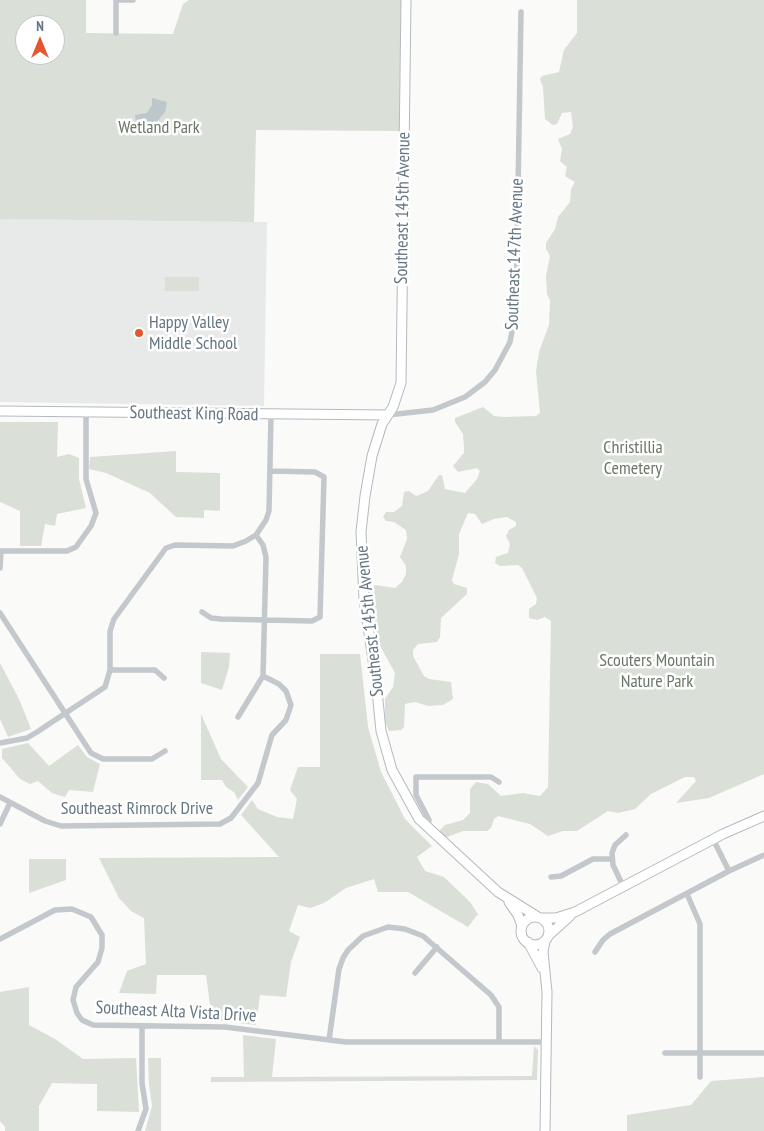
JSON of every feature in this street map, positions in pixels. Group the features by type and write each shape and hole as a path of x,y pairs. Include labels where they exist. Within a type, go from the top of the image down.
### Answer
{"main road":[{"name":"Southeast 145th Avenue","path":"406,0 401,376 398,394 382,424 376,441 365,496 361,532 363,591 386,753 407,801 428,828 508,900 539,917"},
{"name":"Southeast King Road","path":"0,411 388,415"},
{"path":"522,926 528,919 539,917 556,918 575,912 713,839 764,816"},
{"name":"Southeast 145th Avenue","path":"508,900 518,915 523,936 528,942"},
{"path":"528,942 536,944 546,938 575,912"},
{"path":"539,917 548,924 545,972 547,992 545,1131"},
{"path":"528,942 545,972"}],"street":[{"path":"116,33 116,0 132,0"},
{"name":"Southeast 147th Avenue","path":"388,415 433,410 465,397 485,382 495,370 510,342 516,310 521,12"},
{"path":"0,568 0,551 67,551 76,547 91,526 96,514 86,479 86,412"},
{"path":"0,743 27,738 105,687 110,670 110,631 114,619 163,550 175,545 233,546 246,541 256,534 266,520 269,511 272,415"},
{"path":"202,612 211,618 317,620 322,611 324,477 315,472 270,471"},
{"path":"238,717 263,676 265,551 256,534"},
{"path":"0,613 87,748 97,757 109,759 152,759 165,751"},
{"path":"110,670 155,670 164,678"},
{"name":"Southeast Rimrock Drive","path":"0,797 55,825 220,824 226,822 240,808 258,783 272,735 289,714 291,705 286,691 280,684 263,676"},
{"path":"428,828 429,820 416,795 416,777 491,778 499,782"},
{"path":"0,824 10,802"},
{"path":"623,886 612,859 615,845 626,835"},
{"path":"713,839 729,871"},
{"path":"595,952 610,934 729,871 764,855"},
{"path":"551,877 565,875 593,859 612,859"},
{"path":"687,894 699,920 700,1078"},
{"name":"Southeast Alta Vista Drive","path":"0,939 55,910 72,909 86,913 94,921 102,935 102,948 98,962 83,978 74,992 74,1008 82,1020 93,1025 225,1027 329,1040 364,1042 546,1042"},
{"path":"329,1040 339,969 348,950 355,942 371,932 388,927 410,930 423,936 496,1001 500,1013 499,1042"},
{"path":"415,973 436,947"},
{"path":"138,1131 146,1109 142,1083 142,1026"},
{"path":"665,1053 764,1053"}],"shaded area":[{"path":"152,98 167,102 165,112 155,124 136,123 135,115 147,113 152,105"},
{"path":"0,219 267,222 264,406 0,402"}],"green space":[{"name":"Wetland Park","path":"0,0 86,0 86,33 173,34 183,4 189,0 401,0 399,131 256,130 254,222 0,219"},
{"name":"Scouters Mountain Nature Park","path":"577,0 764,0 764,774 709,798 676,803 696,781 694,777 685,777 651,794 635,809 618,813 608,811 577,831 563,831 548,836 530,824 498,816 487,831 463,831 442,839 439,831 445,825 463,820 470,813 470,789 476,782 488,784 501,796 523,793 540,796 548,787 551,621 545,617 537,620 529,618 529,609 536,604 537,598 522,568 518,565 500,566 495,563 496,557 508,553 510,544 506,536 509,530 516,526 516,522 507,517 494,519 482,524 475,514 468,513 459,534 459,554 452,580 454,584 467,588 467,594 441,618 440,637 437,642 418,644 413,650 413,656 424,676 429,679 451,682 453,699 443,705 428,706 415,702 405,704 404,727 401,730 389,731 385,721 385,699 393,687 395,673 379,644 369,591 375,585 395,588 402,582 406,574 406,566 400,557 407,539 406,530 394,522 386,521 383,517 386,512 394,512 402,506 404,492 409,491 416,496 428,491 439,475 442,475 445,489 465,493 477,479 480,471 477,468 458,472 453,466 464,453 463,434 455,422 455,418 483,407 494,416 536,416 540,413 536,371 539,352 549,325 550,300 547,294 546,276 550,256 546,249 546,243 555,229 558,217 570,202 571,189 575,182 565,176 567,167 560,161 562,149 558,139 570,134 573,127 571,112 562,113 557,124 553,125 545,119 543,87 540,79 542,76 559,72 564,50 577,33"},
{"path":"165,277 199,277 199,291 165,291"},
{"path":"0,422 58,422 57,457 69,454 79,458 79,479 86,508 57,514 55,526 45,524 41,546 20,546 20,511 0,502"},
{"path":"176,451 176,472 220,473 220,511 204,510 204,518 176,517 150,493 106,473 89,469 90,457"},
{"path":"201,652 230,653 229,667 222,690 201,683"},
{"path":"320,654 360,654 368,727 381,772 405,819 432,846 417,857 425,871 444,877 470,902 478,914 468,927 408,892 378,892 374,879 346,888 324,903 310,908 298,905 289,931 300,937 291,962 286,997 260,995 256,1025 212,1020 206,975 157,975 156,994 119,993 127,971 146,964 144,918 131,911 119,898 99,858 279,857 241,815 252,800 258,809 277,817 293,819 297,799 290,790 298,767 320,767"},
{"path":"0,663 19,699 31,729 8,737 0,719"},
{"path":"201,714 221,759 248,787 238,800 234,792 226,787 222,780 201,780"},
{"path":"28,743 49,766 78,745 87,757 100,764 93,792 69,790 65,797 52,793 38,781 30,784 20,779 2,758 2,749"},
{"path":"29,859 66,859 66,880 29,893"},
{"path":"29,987 29,1025 55,1039 83,1059 136,1058 139,1112 97,1111 97,1084 52,1083 39,1106 39,1131 5,1131 5,1127 0,1121 0,992"},
{"path":"243,1035 276,1039 272,1077 532,1076 534,1046 538,1050 537,1080 211,1082 211,1077 244,1077"},
{"path":"148,1058 161,1058 161,1131 145,1131 152,1106"},
{"path":"764,1077 764,1131 627,1131 627,1115 691,1105 711,1081"}],"place":[{"name":"Happy Valley Middle School","path":"139,333"}],"park label":[{"name":"Christillia Cemetery","path":"633,458"}]}
